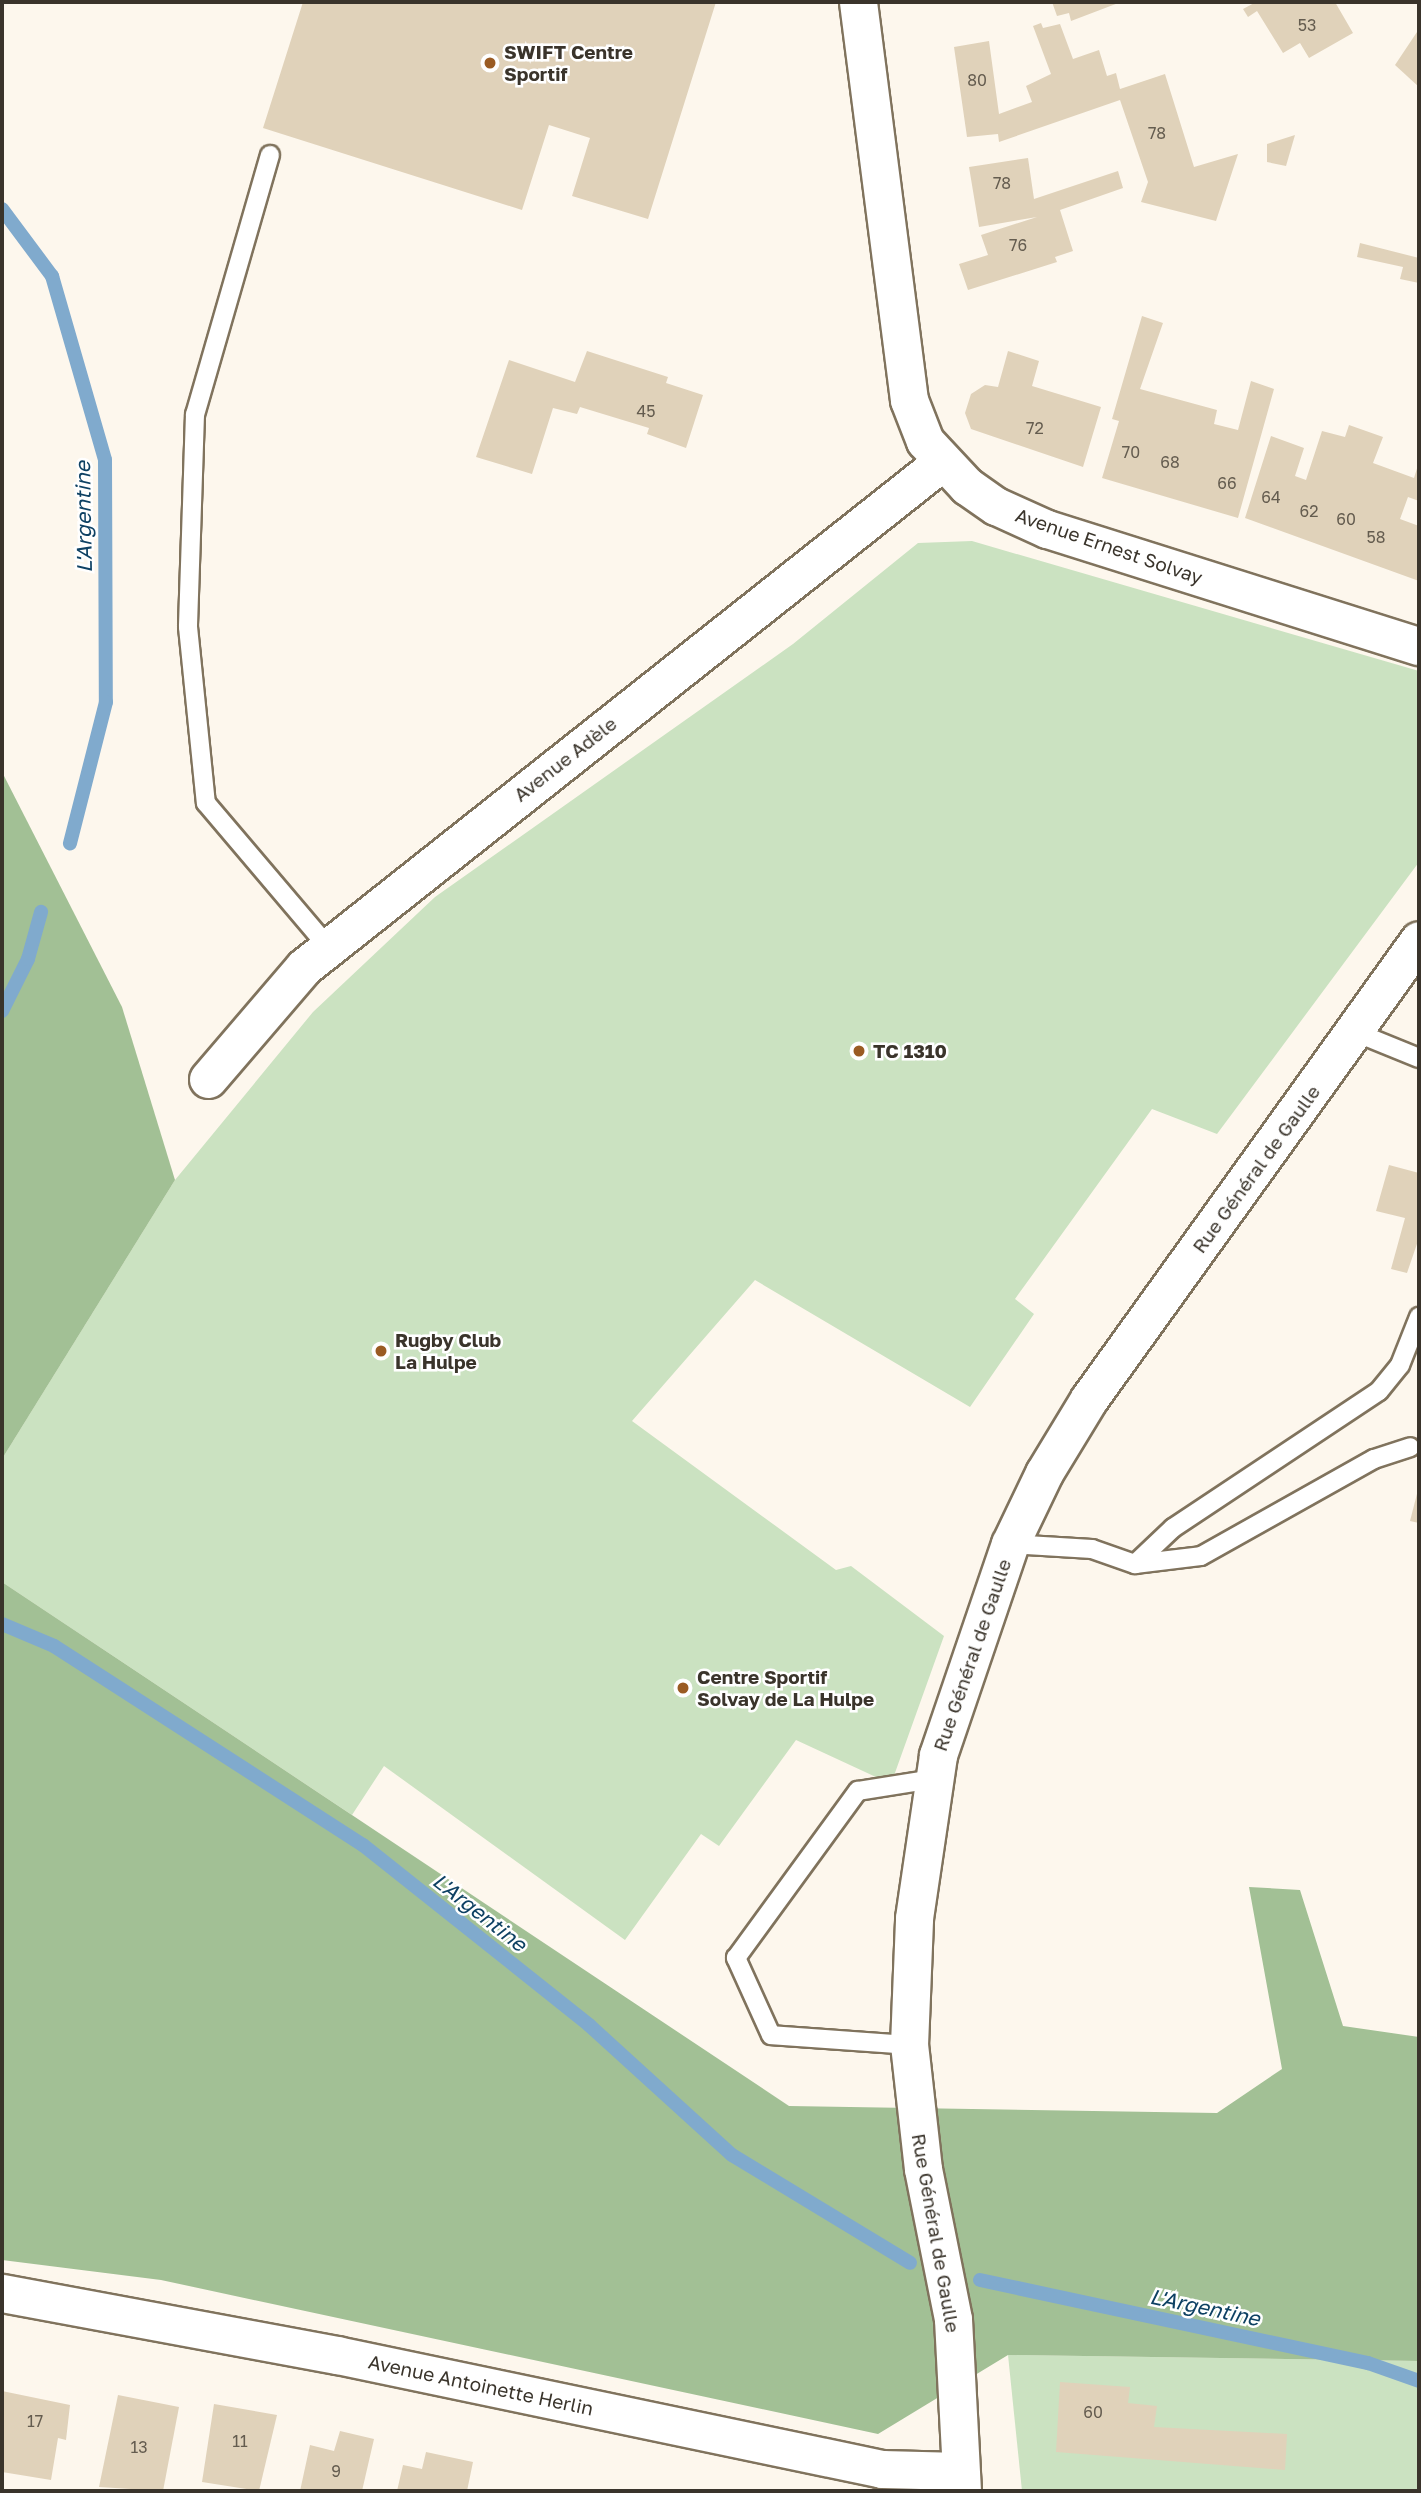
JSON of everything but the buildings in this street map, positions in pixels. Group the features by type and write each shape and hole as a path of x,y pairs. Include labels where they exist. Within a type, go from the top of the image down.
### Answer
{"street":[{"name":"Avenue Ernest Solvay","path":"858,2 909,400 925,441 943,461 996,506 1047,529 1419,646"},
{"name":"Avenue Adèle","path":"208,1079 304,967 943,461"},
{"name":"Rue Général de Gaulle","path":"961,2481 953,2319 923,2169 909,2045 914,1918 933,1779 1010,1544 1088,1399 1419,940"},
{"name":"Avenue Antoinette Herlin","path":"2,2293 337,2355 882,2469 961,2481"}],"lane":[{"path":"270,155 195,414 188,627 206,803 328,947"},
{"path":"1355,1032 1419,1058"},
{"path":"1135,1564 1173,1528 1379,1391 1400,1365 1419,1317"},
{"path":"1010,1544 1092,1549 1135,1564 1201,1556 1374,1459 1410,1447"},
{"path":"909,2045 771,2035 736,1958 858,1791 933,1779"}],"green space":[{"path":"972,541 1419,671 1419,862 1217,1134 1152,1109 1015,1299 1034,1314 970,1407 755,1280 632,1421 836,1570 851,1566 944,1636 891,1784 796,1740 719,1846 701,1834 625,1940 384,1766 352,1815 2,1582 2,1459 175,1180 313,1012 435,897 793,644 918,543"},
{"path":"2,772 122,1007 175,1180 2,1459"},
{"path":"2,1582 789,2106 1217,2113 1282,2069 1249,1887 1300,1890 1343,2026 1419,2037 1419,2361 1008,2355 878,2434 161,2280 2,2260"},
{"path":"1008,2355 1419,2361 1419,2491 1022,2491"}],"waterway":[{"name":"L'Argentine","path":"2,209 52,276 105,460 106,702 70,843"},
{"name":"L'Argentine","path":"2,1011 28,959 41,912"},
{"name":"L'Argentine","path":"2,1624 54,1646 363,1845 589,2025 732,2155 910,2263"},
{"name":"L'Argentine","path":"980,2280 1368,2363 1419,2381"}],"place":[{"name":"SWIFT Centre Sportif","path":"490,63"},
{"name":"TC 1310","path":"859,1051"},
{"name":"Rugby Club La Hulpe","path":"381,1351"},
{"name":"Centre Sportif Solvay de La Hulpe","path":"683,1688"}]}
